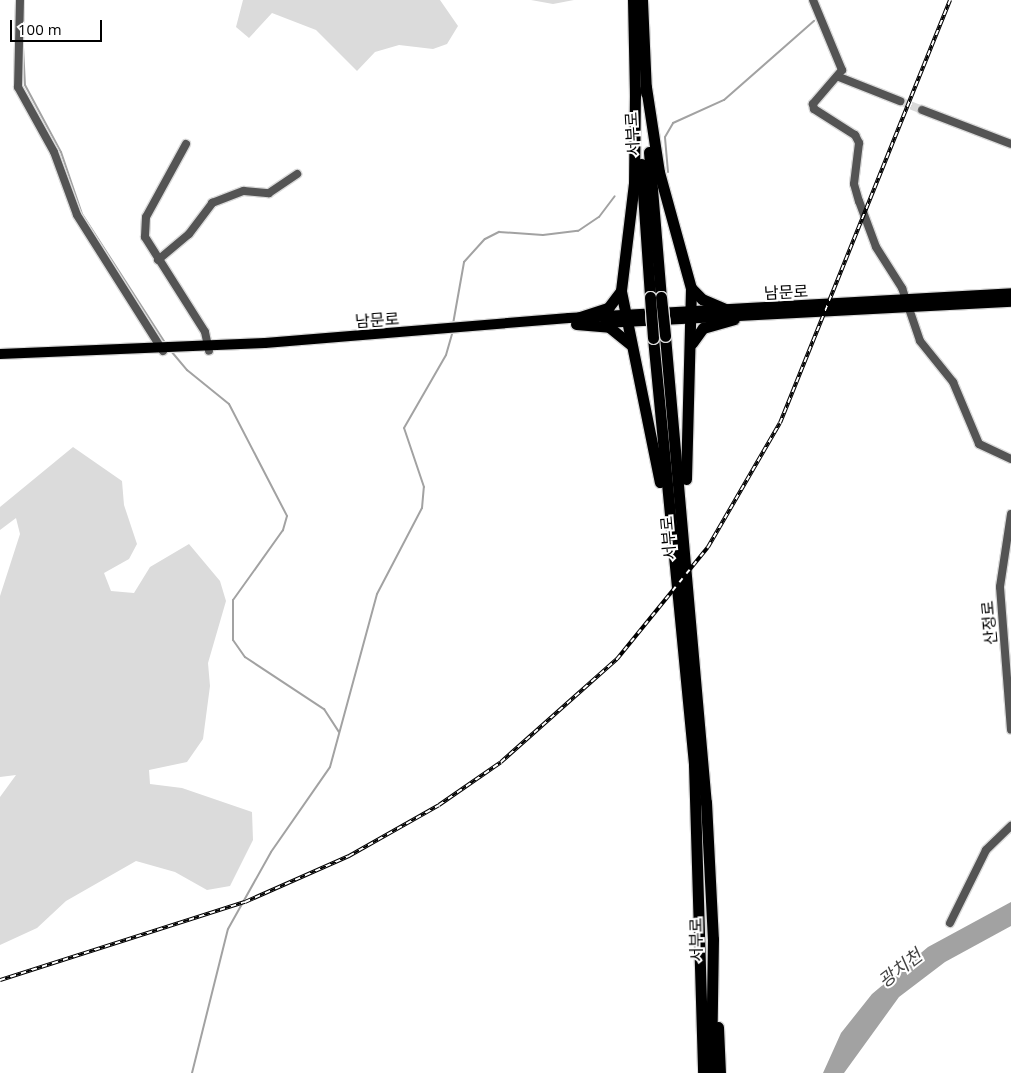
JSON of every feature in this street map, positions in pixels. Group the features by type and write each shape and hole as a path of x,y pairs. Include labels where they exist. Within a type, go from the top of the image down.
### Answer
{"highway":[{"name":"서부로","path":"633,0 655,297 686,559 713,939 711,1073"},
{"name":"서부로","path":"640,88 642,0"},
{"path":"640,88 659,172 691,288 692,343 685,436 686,559"},
{"path":"640,88 634,183 621,291 674,561"},
{"path":"691,288 702,299 731,315"},
{"path":"576,321 608,308 621,291"},
{"path":"692,343 703,328 731,315"},
{"path":"576,321 609,327 630,344"},
{"name":"서부로","path":"659,337 674,561 694,765 702,948 703,1073"},
{"path":"713,939 720,1073"},
{"path":"697,1073 702,948"}],"main road":[{"name":"남문로","path":"909,304 1011,293"},
{"name":"남문로","path":"0,354 209,348 224,345 576,321 731,315 909,304 1011,302"},
{"name":"남문로","path":"0,361 167,348"}],"street":[{"path":"20,0 18,87 54,152 77,215 167,348"},
{"path":"813,0 841,64 839,77 813,104 821,116 855,135 859,143 854,184 859,202 876,247 909,304 920,341 953,382 979,444 1011,459"},
{"path":"839,77 900,100"},
{"path":"922,110 1011,144"},
{"path":"186,144 146,217 145,237 205,332 209,348"},
{"path":"158,260 189,234 212,203 244,191 270,193 297,174"},
{"name":"산정로","path":"1011,514 1000,587 1011,730"},
{"path":"950,923 986,850 1011,826"}],"shaded area":[{"path":"243,0 440,0 458,26 447,44 433,49 399,45 375,52 357,71 316,30 272,13 249,38 236,27"},
{"path":"531,0 574,0 553,4"},
{"path":"73,447 122,481 124,505 137,544 129,559 104,573 111,591 134,593 150,567 189,544 220,581 226,601 208,663 210,686 203,739 187,762 149,770 150,784 182,788 252,812 253,840 230,886 207,890 175,872 136,861 66,901 37,928 0,945 0,797 16,775 0,777 0,596 20,534 16,518 0,530 0,507"},
{"path":"1011,902 1011,926 945,962 899,997 844,1073 823,1073 841,1033 872,994 928,947"}],"waterway":[{"path":"668,172 665,137 673,123 724,100 814,21"},
{"path":"23,47 25,85 61,152 82,214 165,343"},
{"path":"453,324 464,262 485,239 499,232 543,235 578,231 599,217 615,196"},
{"path":"192,1073 228,929 271,852 330,767 377,594 422,508 424,487 404,428 446,355 453,331"},
{"path":"171,351 187,370 229,404 287,516 283,530 233,600 233,640 245,657 324,709 339,732"}],"tunnel":[{"path":"900,101 922,110"}],"railway":[{"path":"0,980 245,902 349,856 439,805 501,762 617,659 708,547 780,423 950,0"}],"water label":[{"name":"광치천","path":"900,968"}]}
